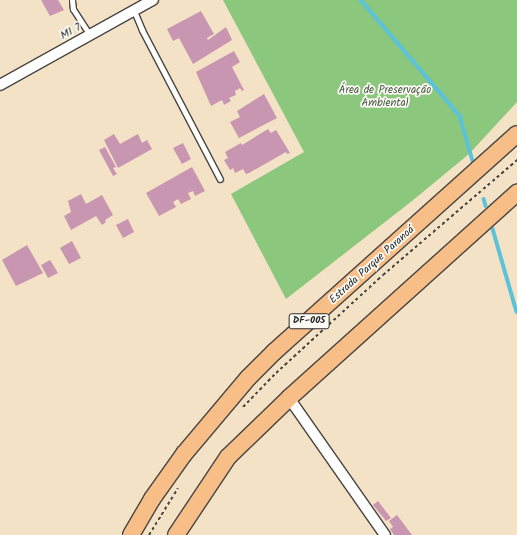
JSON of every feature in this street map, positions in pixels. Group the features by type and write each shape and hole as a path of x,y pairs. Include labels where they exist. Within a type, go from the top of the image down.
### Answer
{"main road":[{"name":"Estrada Parque Paranoá","path":"131,535 152,499 184,454 248,378 274,352 517,134"},
{"path":"176,535 228,457 288,398 517,193"}],"street":[{"name":"MI 7","path":"0,85 153,0"},
{"path":"288,398 385,535"}],"lane":[{"path":"72,0 73,9 90,35"},
{"path":"134,11 142,30 220,179"}],"path":[{"path":"242,408 276,374 383,275 517,160"},
{"path":"149,535 181,484"}],"green space":[{"name":"Área de Preservação Ambiental","path":"223,0 517,0 517,102 469,154 412,201 286,299 231,194 304,152"}],"building":[{"path":"41,0 58,0 64,10 50,16"},
{"path":"201,11 214,34 207,38 208,40 226,27 232,40 193,64 179,38 173,41 167,29"},
{"path":"234,51 240,62 232,67 244,90 242,91 240,88 235,91 236,95 229,98 231,101 224,105 222,100 211,106 196,72"},
{"path":"264,94 277,118 239,138 230,122 240,117 237,111"},
{"path":"268,129 271,133 276,130 290,153 287,154 286,152 246,174 243,169 235,173 233,168 230,170 224,160 228,158 225,152 241,143 242,145"},
{"path":"114,134 120,144 138,134 142,143 147,140 152,149 118,168 104,140"},
{"path":"183,143 191,159 182,164 173,148"},
{"path":"105,147 116,167 113,168 117,174 113,176 99,150"},
{"path":"192,167 205,191 195,196 193,191 188,193 191,199 181,204 178,199 173,202 176,207 159,216 146,193"},
{"path":"81,194 86,204 102,195 113,215 105,220 106,222 102,225 96,216 71,230 64,216 71,212 68,201"},
{"path":"128,219 134,232 123,238 116,225"},
{"path":"72,241 81,258 69,264 60,248"},
{"path":"27,245 43,273 16,286 2,260"},
{"path":"50,260 58,273 48,278 41,265"},
{"path":"378,501 391,518 386,521 373,505"},
{"path":"397,515 412,535 394,535 390,529 393,527 389,521"}],"waterway":[{"path":"361,0 460,116 473,161"},
{"path":"484,199 486,206"},
{"path":"493,229 517,312"}]}
